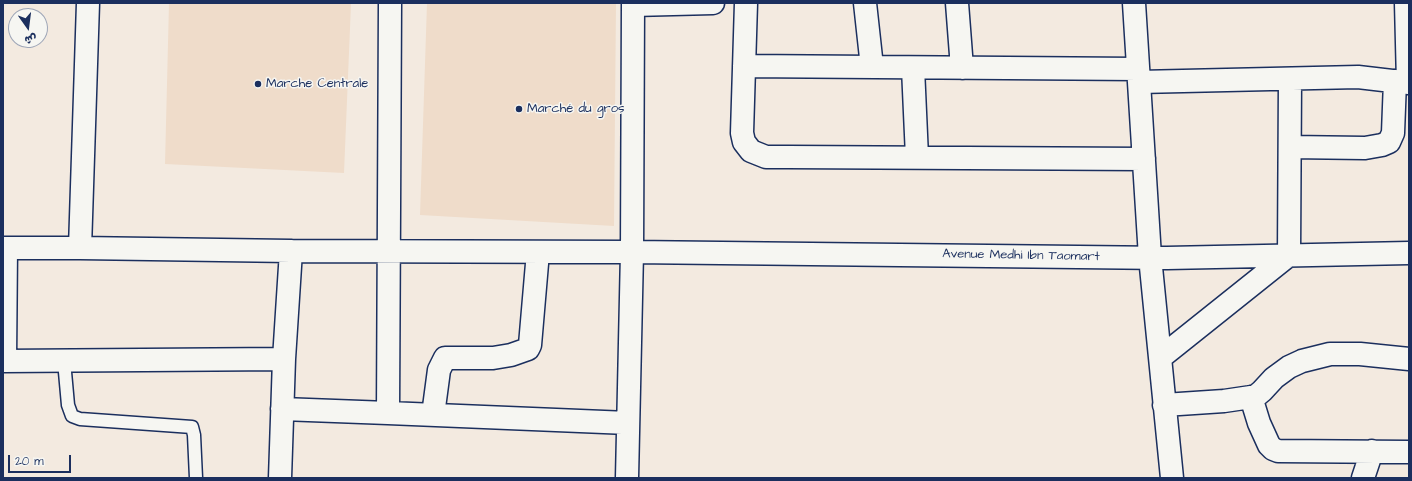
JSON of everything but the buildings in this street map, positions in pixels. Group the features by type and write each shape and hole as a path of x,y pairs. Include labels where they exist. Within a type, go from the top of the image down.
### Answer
{"street":[{"path":"80,248 88,3"},
{"path":"388,413 390,3"},
{"path":"627,478 632,252 633,4 713,3"},
{"path":"746,3 742,133 744,142 751,151 766,157 1144,159"},
{"path":"865,3 872,67"},
{"path":"957,3 962,68"},
{"path":"1134,3 1150,257 1172,478"},
{"path":"1290,147 1365,148 1382,145 1389,142 1393,132 1404,82 1406,3"},
{"path":"744,66 962,68 1290,79 1358,77 1404,82"},
{"path":"913,68 917,157"},
{"path":"1160,358 1289,255 1290,79"},
{"path":"4,248 4,361 284,359"},
{"name":"Avenue Medhi Ibn Taomart","path":"4,248 632,252 1167,258 1409,254"},
{"path":"280,478 284,359 291,251"},
{"path":"433,415 439,370 445,358 493,358 511,355 528,348 530,345 538,252"},
{"path":"1164,405 1224,401 1256,396 1274,378 1290,367 1302,361 1330,354 1360,354 1409,359"},
{"path":"1251,397 1259,423 1269,445 1278,451 1372,450 1409,452"},
{"path":"282,409 628,423"},
{"path":"1363,478 1372,450"}],"lane":[{"path":"64,361 68,405 72,416 80,419 192,427 194,435 196,478"}],"shaded area":[{"name":"Marche Centrale","path":"169,3 351,4 344,173 165,164"},
{"name":"Marché du gros","path":"427,3 616,3 614,226 420,215"}],"place":[{"name":"Marche Centrale","path":"258,84"},
{"name":"Marché du gros","path":"519,109"}]}
